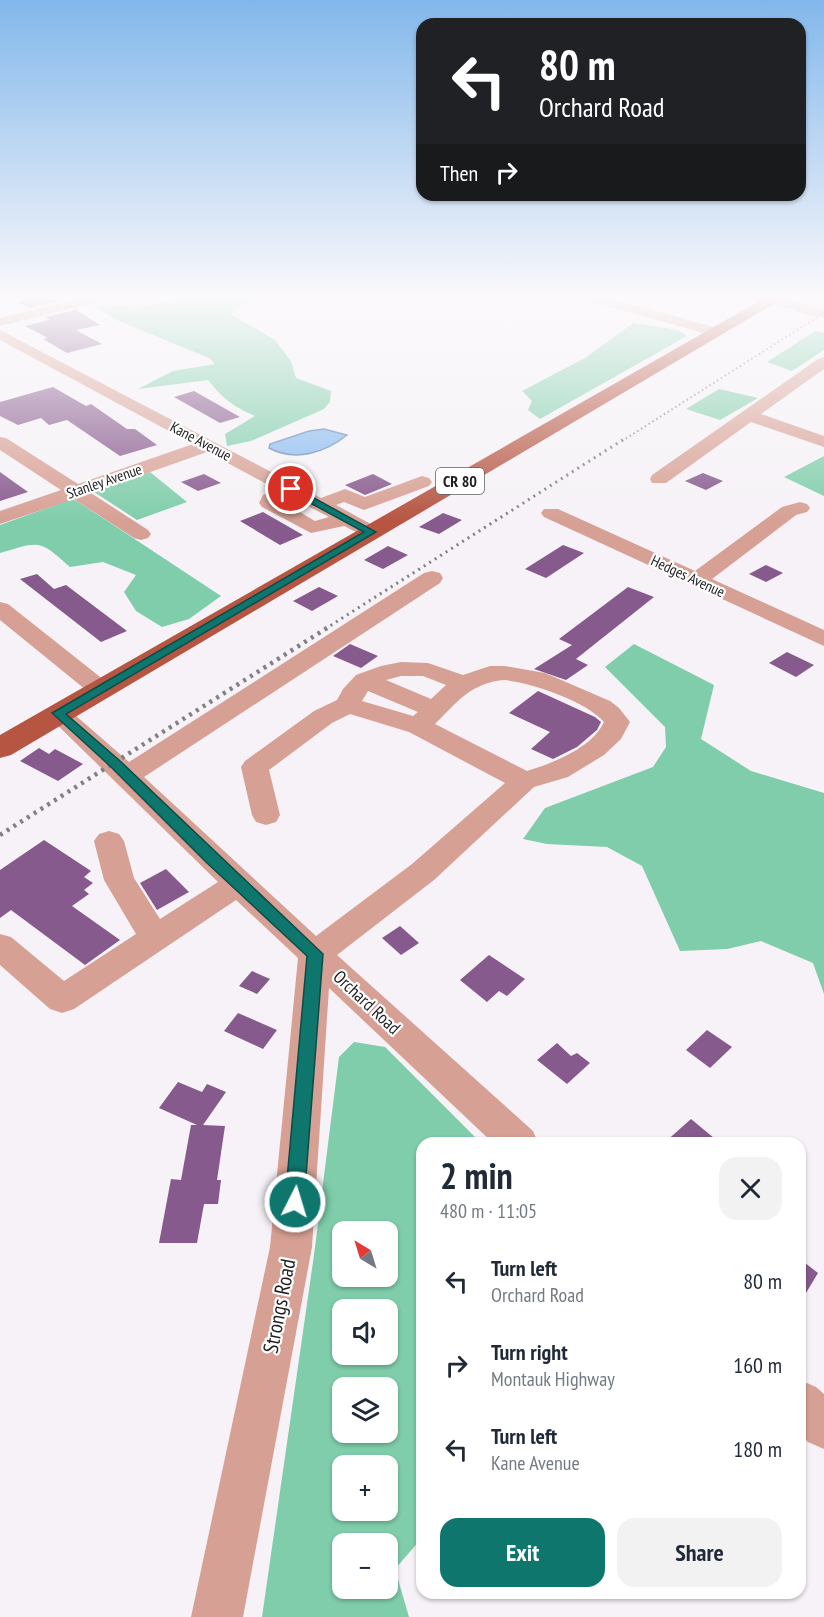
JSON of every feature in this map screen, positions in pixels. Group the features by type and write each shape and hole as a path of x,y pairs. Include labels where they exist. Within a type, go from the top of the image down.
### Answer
{"main road":[{"name":"CR 80","path":"0,748 371,532 431,487 643,371"}],"street":[{"name":"Kane Avenue","path":"71,371 371,532"},
{"path":"659,479 747,415 814,371"},
{"path":"747,415 824,442"},
{"path":"0,442 141,534"},
{"name":"Stanley Avenue","path":"0,518 209,445"},
{"path":"403,472 431,487"},
{"path":"320,505 345,495 364,504 431,487"},
{"path":"291,489 270,499 269,503 311,527 323,526 346,518"},
{"path":"697,580 789,511 800,508"},
{"name":"Hedges Avenue","path":"552,513 824,639"},
{"path":"128,775 432,578"},
{"path":"0,609 100,689"},
{"path":"348,705 350,695 365,680 384,671 424,669 464,684"},
{"path":"315,954 423,872 524,782 558,771 595,749 612,733 617,722 613,714 568,690 511,672 491,673 464,684 426,718"},
{"path":"365,680 524,782"},
{"path":"266,815 255,767 323,717 348,705 426,718"},
{"name":"Orchard Road","path":"58,713 128,775 238,883 513,1137"},
{"path":"109,841 119,880 155,937"},
{"path":"0,946 62,999 238,883"},
{"name":"Strongs Road","path":"217,1617 291,1247 315,954"},
{"path":"806,1409 824,1426"}],"green space":[{"path":"172,371 294,371 296,378 331,391 330,402 324,409 251,441 227,446 225,434 255,416 229,401 208,380 138,389"},
{"path":"559,371 624,371 540,419 528,410 532,401 522,391"},
{"path":"719,389 758,398 720,420 686,409"},
{"path":"824,456 824,496 784,477"},
{"path":"150,472 187,502 137,520 91,490"},
{"path":"72,499 221,596 189,619 162,627 136,611 124,592 136,575 103,562 70,567 52,551 38,545 23,546 0,553 0,525"},
{"path":"634,644 714,685 701,739 751,771 824,793 824,994 813,963 761,941 727,949 680,951 642,866 607,847 547,844 523,839 545,808 653,767 666,747 665,727 605,667"},
{"path":"354,1042 385,1047 475,1137 416,1137 416,1545 398,1566 398,1533 332,1533 332,1599 398,1599 398,1579 409,1617 262,1617 314,1255 339,1057"}],"water":[{"path":"324,429 347,435 329,447 310,454 289,454 269,448 270,444 309,431"}],"building":[{"path":"53,387 86,406 91,404 127,429 135,429 157,445 120,456 67,420 49,425 41,418 18,425 0,416 0,402"},
{"path":"194,391 240,417 220,423 174,397"},
{"path":"0,472 28,492 0,501"},
{"path":"703,473 723,481 706,490 685,481"},
{"path":"204,474 221,483 198,491 181,482"},
{"path":"373,474 392,484 365,495 345,485"},
{"path":"263,512 303,535 280,545 240,521"},
{"path":"443,513 462,520 439,534 419,527"},
{"path":"563,545 584,553 546,578 525,569"},
{"path":"388,546 408,555 383,569 364,560"},
{"path":"766,565 783,573 766,582 749,574"},
{"path":"37,574 54,589 66,585 127,631 101,642 20,579"},
{"path":"319,587 338,596 312,611 293,601"},
{"path":"628,587 654,597 576,659 588,665 566,680 534,669 572,645 559,639"},
{"path":"350,644 378,656 361,668 333,656"},
{"path":"787,652 814,665 796,677 769,663"},
{"path":"538,691 595,717 601,722 597,730 577,747 553,759 531,749 550,732 509,713"},
{"path":"39,748 49,754 55,749 83,764 58,781 20,761"},
{"path":"44,840 91,871 84,877 93,883 84,890 89,894 72,906 120,940 85,965 11,910 0,918 0,870"},
{"path":"166,869 189,892 157,910 140,883"},
{"path":"400,926 419,943 401,955 382,938"},
{"path":"489,955 525,979 507,996 499,991 487,1002 460,980"},
{"path":"252,971 270,979 257,994 239,986"},
{"path":"238,1013 277,1030 263,1049 224,1031"},
{"path":"707,1030 732,1047 710,1068 686,1050"},
{"path":"557,1043 571,1056 577,1053 590,1063 567,1084 537,1060"},
{"path":"178,1082 202,1092 207,1084 226,1092 203,1125 225,1126 217,1180 221,1180 218,1204 204,1204 197,1243 159,1243 171,1179 181,1180 191,1125 197,1125 159,1108"},
{"path":"691,1119 713,1137 671,1137"},
{"path":"806,1264 818,1273 806,1293"}],"railway":[{"path":"622,441 732,371"},
{"path":"325,629 624,439"},
{"path":"0,835 327,628"}],"route":[{"path":"291,489 371,532 58,713 114,763 212,859 315,954 295,1202"}]}
